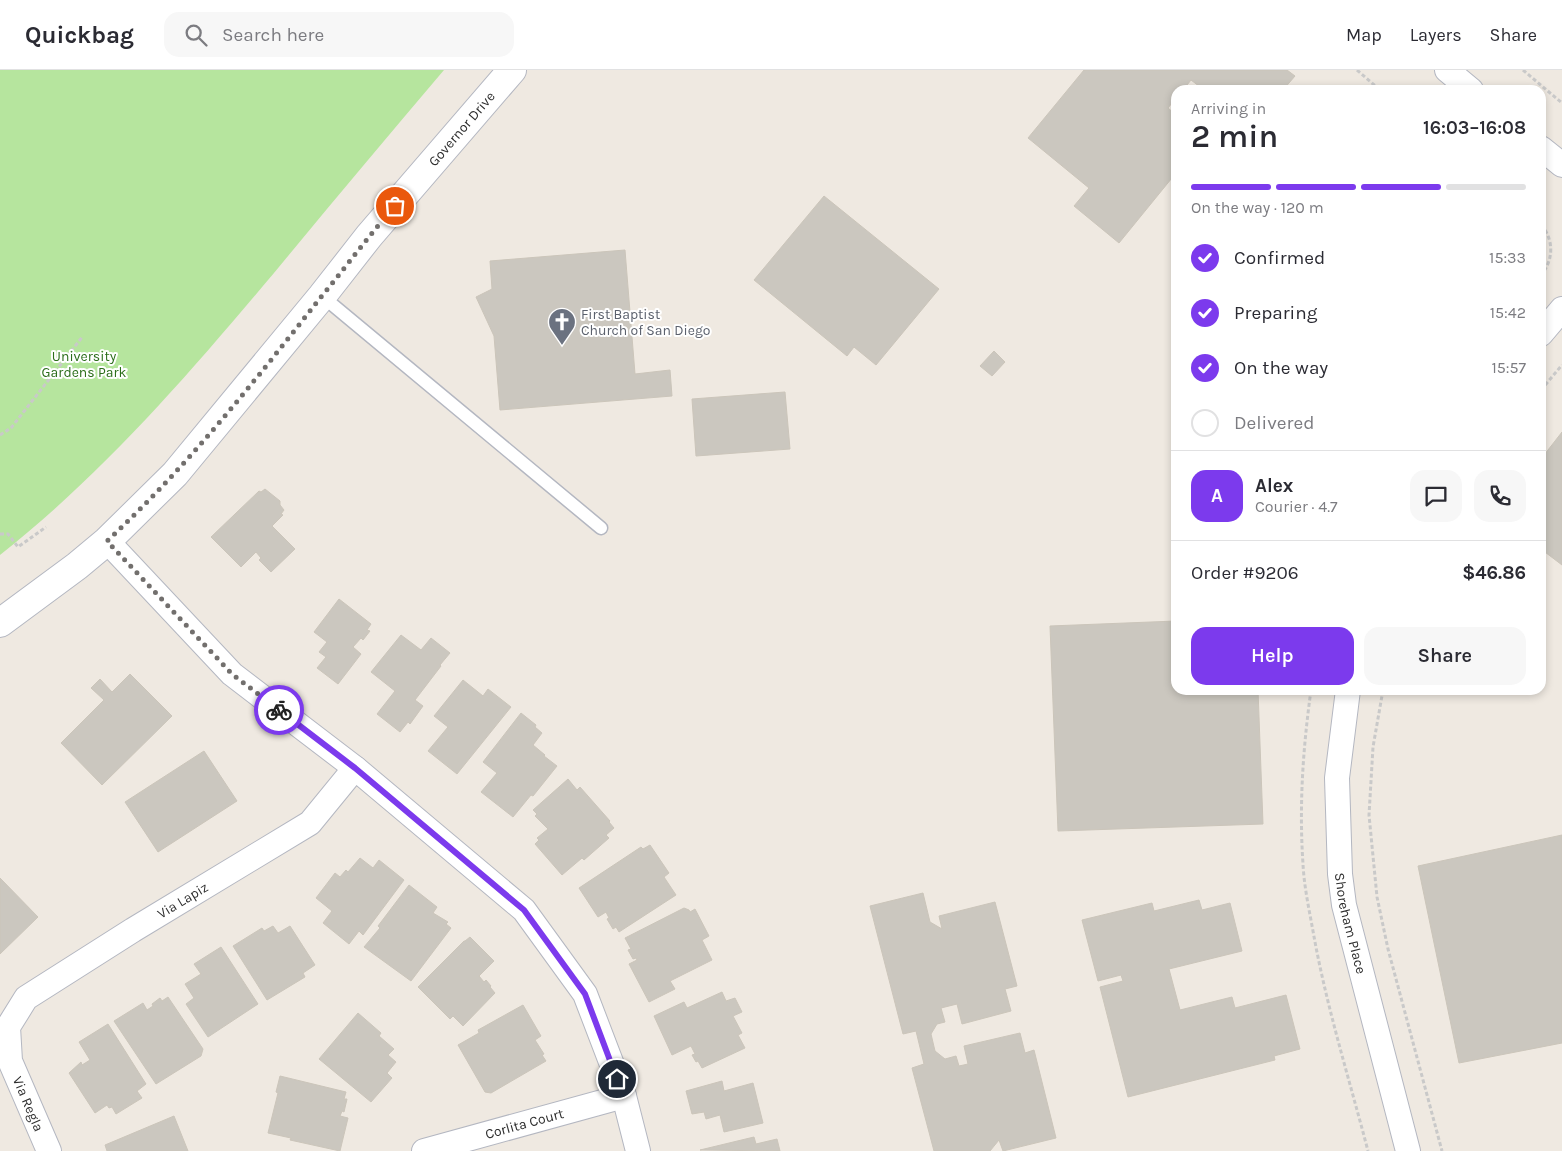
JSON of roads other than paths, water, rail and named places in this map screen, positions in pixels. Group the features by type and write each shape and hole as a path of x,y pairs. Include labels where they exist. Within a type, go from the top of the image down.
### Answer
{"main road":[{"name":"Governor Drive","path":"0,622 77,566 107,541 175,474 369,236 512,70"}],"street":[{"path":"1447,70 1465,85"},
{"path":"1546,152 1562,165"},
{"path":"1546,328 1562,309"},
{"path":"107,541 232,674 355,768 524,910 585,994 624,1096 638,1151"},
{"name":"Shoreham Place","path":"1347,695 1337,778 1342,890 1408,1151"},
{"name":"Via Lapiz","path":"8,1027 26,998 133,930 310,823 355,768"},
{"name":"Via Regla","path":"8,1027 10,1061 48,1151"},
{"name":"Corlita Court","path":"424,1151 624,1096"}],"lane":[{"path":"322,296 601,528"}],"place":[{"name":"First Baptist Church of San Diego","path":"562,346"}],"park label":[{"name":"University Gardens Park","path":"84,364"}]}
